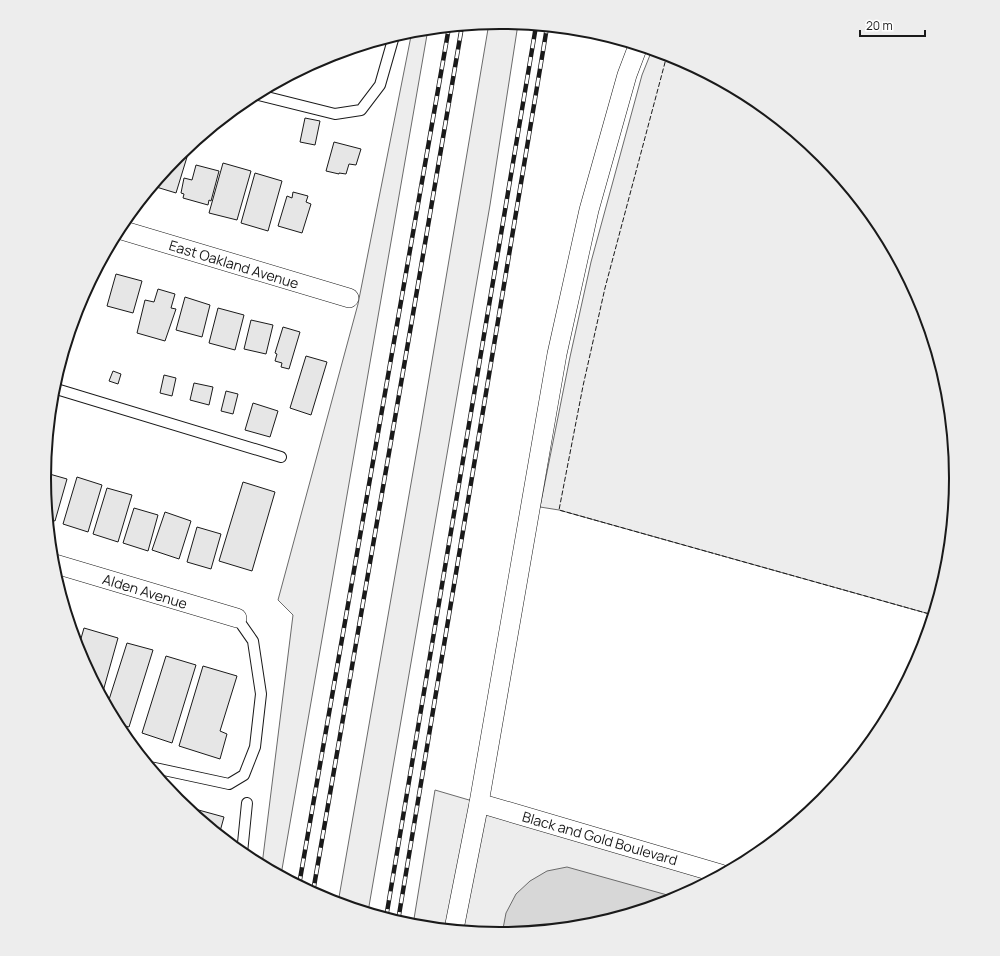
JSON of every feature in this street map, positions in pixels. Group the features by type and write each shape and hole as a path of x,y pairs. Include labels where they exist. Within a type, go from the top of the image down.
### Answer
{"street":[{"path":"455,924 479,803 557,354 589,210 627,75 636,51"},
{"name":"East Oakland Avenue","path":"126,231 349,298"},
{"name":"Alden Avenue","path":"60,565 237,618"},
{"name":"Black and Gold Boulevard","path":"479,803 715,872"}],"lane":[{"path":"264,96 335,114 361,110 380,86 392,42"},
{"path":"60,390 281,457"},
{"path":"158,769 229,784 244,775 255,747 261,694 253,641 237,618"},
{"path":"243,845 247,803"}],"shaded area":[{"path":"488,29 517,30 490,205 369,907 339,897"},
{"path":"427,35 282,871 263,859 293,615 278,600 358,304 411,38"},
{"path":"650,55 672,63 699,75 724,89 773,122 796,140 838,182 873,229 903,279 915,306 934,362 945,419 948,449 949,478 945,537 934,594 928,614 559,510 540,507 591,262 642,75"},
{"path":"435,790 715,872 672,893 644,903 616,912 559,923 500,927 441,923 414,918"},
{"path":"567,867 667,895 616,912 588,918 559,923 503,927 506,913 516,894 530,881 547,871"}],"building":[{"path":"305,118 320,121 315,145 300,142"},
{"path":"334,142 361,149 356,165 349,164 346,174 326,171"},
{"path":"187,157 176,193 158,187"},
{"path":"223,163 251,171 237,220 209,213"},
{"path":"196,165 219,171 211,201 209,200 208,205 183,198 184,194 181,193 184,178 192,180"},
{"path":"255,173 282,181 268,231 241,223"},
{"path":"293,192 308,196 306,202 311,204 302,233 278,226 287,196 292,198"},
{"path":"116,274 142,281 133,313 107,306"},
{"path":"158,289 175,294 171,308 176,309 165,341 137,333 145,300 154,302"},
{"path":"185,297 210,305 202,337 176,330"},
{"path":"218,308 244,315 235,350 209,343"},
{"path":"251,320 273,325 266,354 244,349"},
{"path":"283,327 300,332 289,369 281,367 282,363 275,361 277,354 275,353"},
{"path":"306,356 327,362 311,415 290,408"},
{"path":"113,371 121,374 118,384 109,381"},
{"path":"164,375 176,378 172,396 160,393"},
{"path":"194,383 213,387 209,405 190,400"},
{"path":"226,391 238,394 233,414 221,411"},
{"path":"253,403 278,411 270,437 245,430"},
{"path":"51,474 67,479 55,521 53,521 52,507"},
{"path":"77,477 102,485 88,532 63,524"},
{"path":"243,482 275,492 252,571 219,561"},
{"path":"107,488 132,495 118,542 93,534"},
{"path":"134,508 158,515 148,551 123,543"},
{"path":"165,512 191,521 179,559 152,550"},
{"path":"197,527 221,534 211,569 187,562"},
{"path":"84,628 118,638 104,689 97,677 81,639"},
{"path":"127,643 153,650 129,727 127,726 109,699"},
{"path":"166,656 196,665 172,743 142,733"},
{"path":"203,666 237,676 220,731 227,734 220,759 179,746"},
{"path":"198,810 224,817 221,829"}],"railway":[{"path":"314,887 461,31"},
{"path":"387,913 535,31"},
{"path":"300,880 448,32"},
{"path":"399,915 546,32"}],"fence":[{"path":"665,61 605,288 583,386 559,510 928,614"}]}
